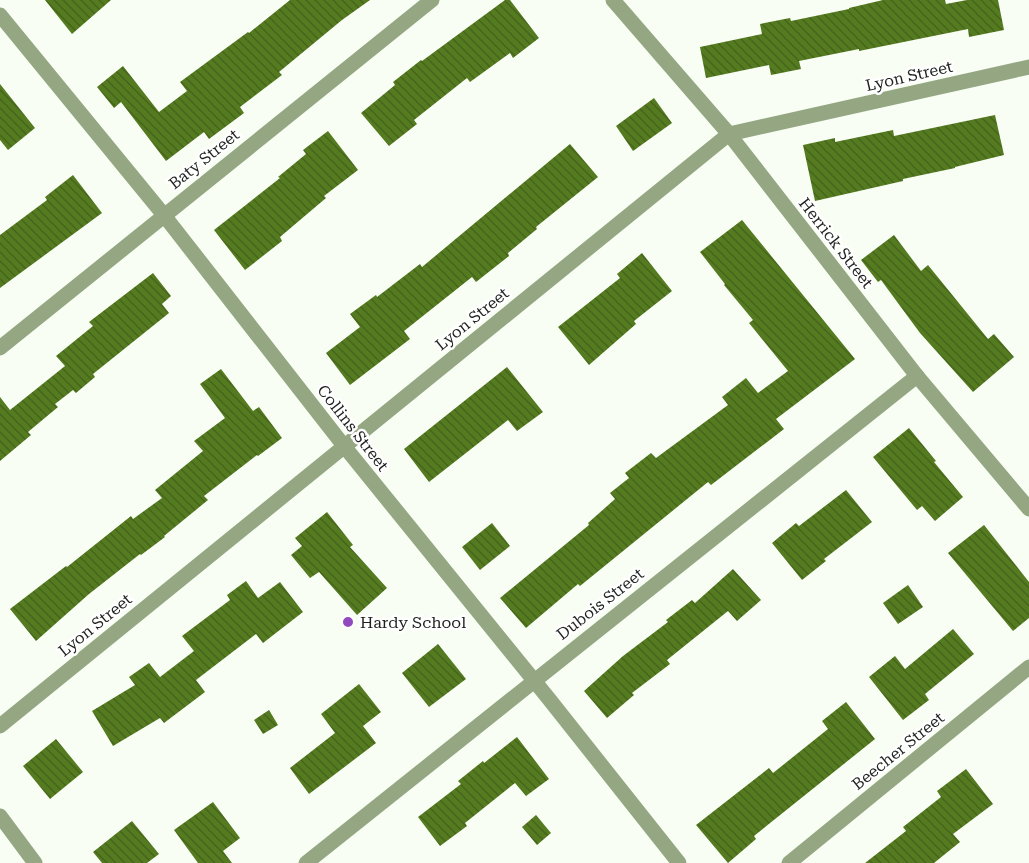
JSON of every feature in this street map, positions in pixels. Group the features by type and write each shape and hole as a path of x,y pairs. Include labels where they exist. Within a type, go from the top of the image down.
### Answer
{"street":[{"name":"Baty Street","path":"0,348 163,214 432,0"},
{"name":"Herrick Street","path":"613,0 729,134 917,376 1029,509"},
{"name":"Collins Street","path":"0,15 163,214 344,446 679,863"},
{"name":"Lyon Street","path":"0,726 729,134 1029,67"},
{"name":"Dubois Street","path":"306,863 917,376"},
{"name":"Beecher Street","path":"789,863 1029,667"},
{"path":"0,816 35,863"}],"building":[{"path":"45,0 111,0 72,34"},
{"path":"290,0 370,0 279,72 282,75 240,107 244,113 209,139 204,132 166,161 121,102 114,108 97,87 123,66 159,112 187,91 180,82 249,33"},
{"path":"505,0 510,0 539,38 513,58 510,53 470,82 467,78 414,120 417,124 389,146 361,113 395,85 393,82 421,60"},
{"path":"883,0 945,0 946,4 967,0 998,0 1004,30 969,37 968,29 859,51 859,49 799,61 801,69 771,75 769,65 706,78 700,47 762,34 760,24 790,18 791,21"},
{"path":"0,84 35,128 8,150 0,140"},
{"path":"654,98 672,123 633,151 616,126"},
{"path":"995,115 1004,155 815,201 803,145 835,138 835,142 893,130 894,136"},
{"path":"328,131 358,170 324,196 326,198 280,237 282,241 245,270 214,230 280,178 278,177 306,154 303,150"},
{"path":"570,144 598,177 536,227 537,229 508,253 509,256 476,282 472,277 404,331 410,339 350,385 326,353 360,327 350,314 376,295 377,297 420,264 422,267"},
{"path":"73,175 102,213 0,288 0,235 47,200 45,197"},
{"path":"742,220 855,359 776,419 784,429 711,485 708,482 526,628 500,598 589,525 588,523 615,499 610,493 629,478 625,473 651,453 656,458 728,405 722,397 746,378 758,393 788,371 749,323 753,320 700,252"},
{"path":"894,235 921,271 928,265 988,339 994,334 1014,357 973,392 920,333 881,280 878,282 861,260"},
{"path":"642,253 672,291 634,321 636,324 589,365 558,327 620,278 617,274"},
{"path":"153,273 171,296 162,304 169,313 93,374 95,377 76,393 73,390 55,404 58,407 28,432 31,435 0,461 0,397 10,410 65,366 56,356 93,326 89,322"},
{"path":"507,367 543,412 517,431 508,420 429,482 404,449"},
{"path":"221,369 253,411 259,407 282,438 204,496 208,500 165,537 89,594 36,641 10,609 131,516 133,519 162,498 155,490 203,451 194,441 225,418 200,384"},
{"path":"909,428 963,497 935,521 922,506 917,510 873,457"},
{"path":"846,490 872,522 824,559 826,561 802,580 772,543 796,523 799,526"},
{"path":"327,512 353,545 350,547 387,588 357,615 319,572 310,578 291,555 302,546 295,538"},
{"path":"492,523 510,546 480,570 462,547"},
{"path":"984,525 1029,582 1029,618 1013,631 948,553"},
{"path":"733,569 761,600 737,621 728,611 667,660 670,664 632,693 634,695 607,718 584,691 623,656 668,622 666,620 692,600 695,603"},
{"path":"246,581 258,598 280,582 303,612 263,643 256,634 196,680 205,692 164,723 160,718 113,746 92,711 135,685 129,677 149,663 160,677 194,651 182,636 230,600 227,595"},
{"path":"908,585 923,607 898,624 883,603"},
{"path":"953,629 974,654 925,694 929,700 903,720 869,677 895,656 905,669"},
{"path":"438,644 466,679 429,707 402,673"},
{"path":"359,684 381,712 363,726 376,743 309,794 290,768 335,733 321,714"},
{"path":"846,702 875,739 754,836 756,839 728,863 696,825 769,768 773,773 828,729 822,721"},
{"path":"269,710 278,725 263,734 254,720"},
{"path":"517,737 549,779 526,796 515,783 465,823 467,826 440,846 418,817 461,784 458,781"},
{"path":"56,739 83,772 50,799 23,766"},
{"path":"966,769 993,804 953,834 960,842 934,863 865,863 906,831 903,827 941,797 937,791"},
{"path":"213,802 240,838 223,851 232,863 198,863 174,830"},
{"path":"536,815 551,833 537,845 522,827"},
{"path":"132,821 159,854 147,863 102,863 93,852"}],"place":[{"name":"Hardy School","path":"348,622"}]}
